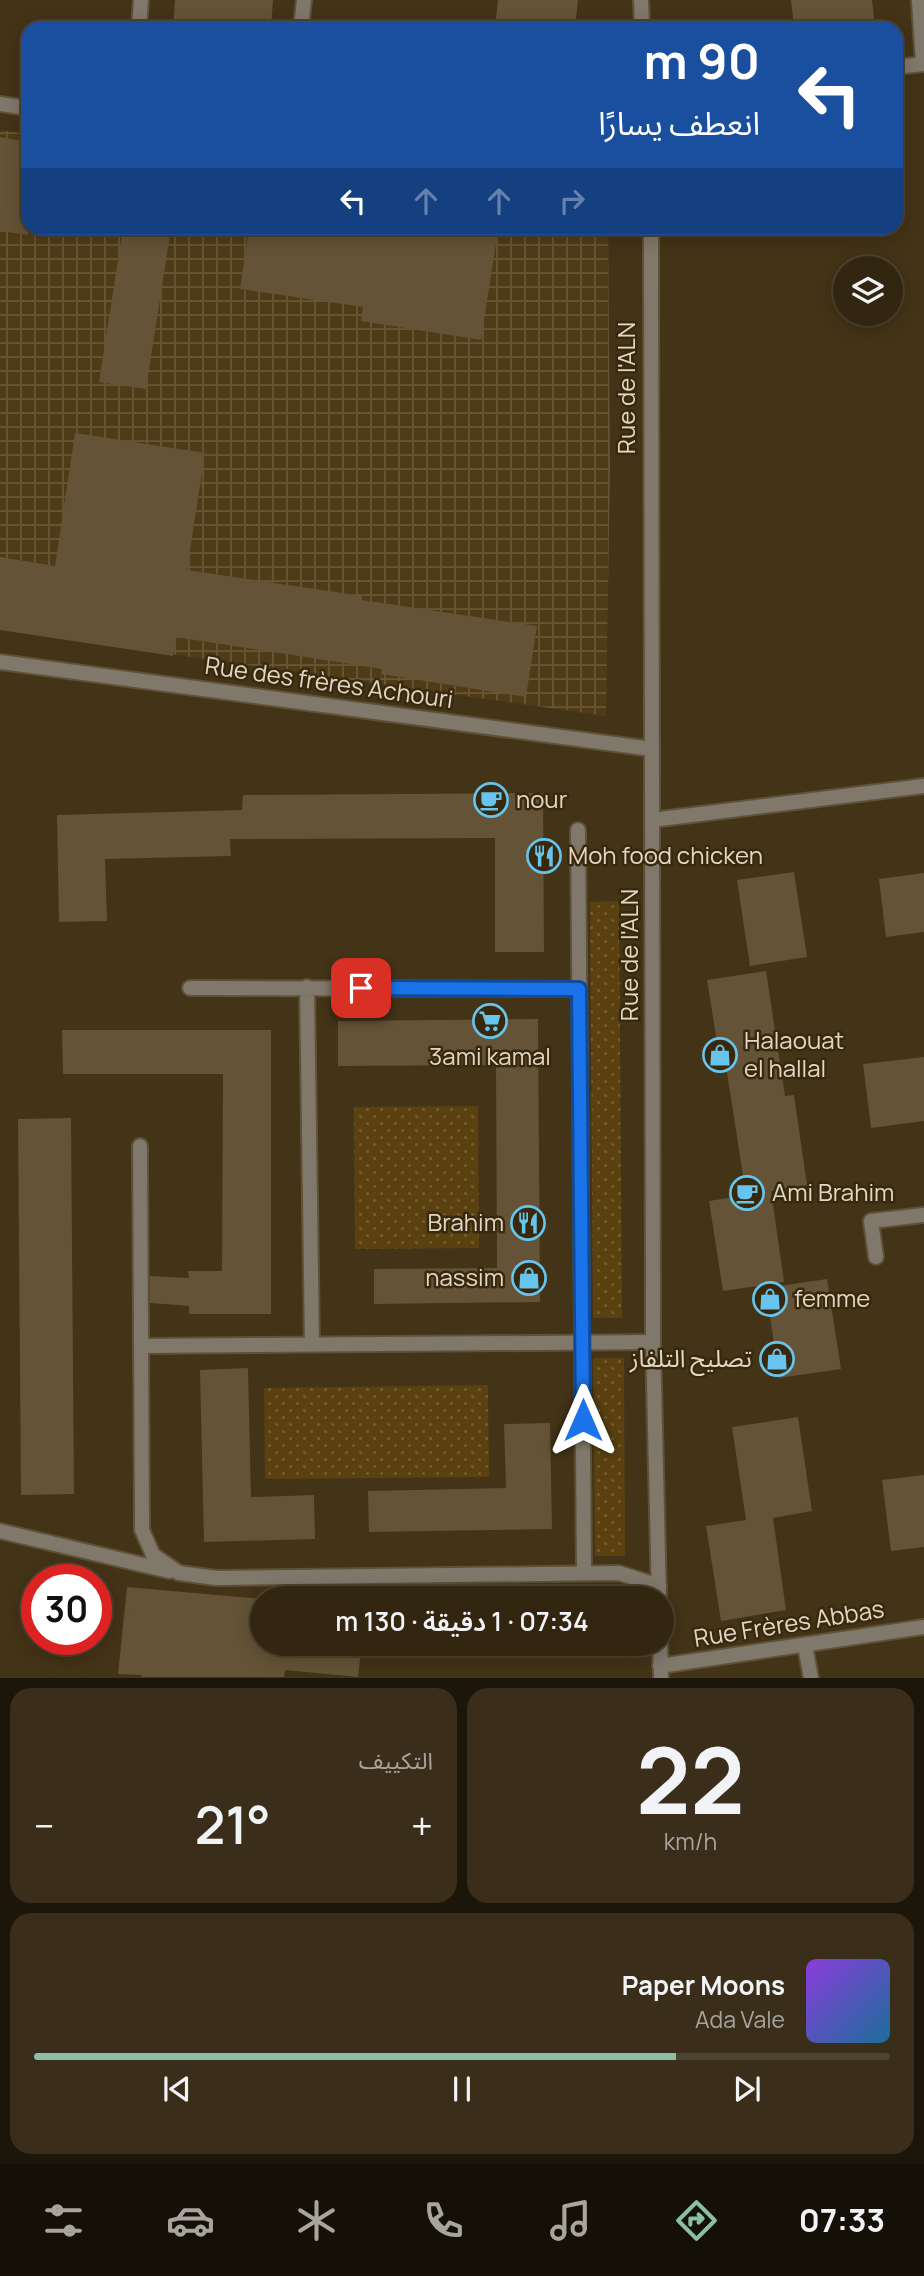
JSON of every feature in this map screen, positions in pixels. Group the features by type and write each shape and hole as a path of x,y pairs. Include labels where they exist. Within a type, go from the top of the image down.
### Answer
{"street":[{"path":"140,21 141,0"},
{"path":"302,21 304,0"},
{"path":"640,0 642,21"},
{"path":"903,66 924,64 919,0"},
{"path":"0,104 21,107"},
{"name":"Rue de l'ALN","path":"651,235 653,1342 659,1586"},
{"name":"Rue des frères Achouri","path":"0,662 652,749"},
{"path":"652,820 924,786"},
{"path":"578,830 584,1572"},
{"path":"307,987 312,1345"},
{"path":"190,988 579,989"},
{"path":"140,1146 142,1530 153,1555 179,1573"},
{"path":"876,1257 871,1221 924,1215"},
{"path":"142,1346 653,1342"},
{"path":"0,1531 179,1573 216,1578 584,1572 619,1573 646,1586"},
{"name":"Rue Frères Abbas","path":"660,1672 924,1627"},
{"path":"805,1646 811,1678"}],"shaded area":[{"path":"0,130 21,133 21,235 608,235 610,467 606,716 0,630"},
{"path":"619,901 622,1318 593,1318 590,902"},
{"path":"478,1106 479,1248 355,1249 354,1107"},
{"path":"593,1358 624,1358 625,1556 595,1556"},
{"path":"488,1385 489,1477 265,1479 264,1388"}],"building":[{"path":"175,0 273,0 272,21 174,21"},
{"path":"498,0 578,0 576,21 496,21"},
{"path":"791,0 872,0 874,21 793,21"},
{"path":"0,137 21,141 21,234 0,231"},
{"path":"122,235 170,235 146,389 99,382"},
{"path":"248,235 497,235 481,340 361,321 363,307 240,289"},
{"path":"75,433 205,453 187,570 537,626 526,697 381,674 382,669 176,637 173,656 0,630 0,557 55,566"},
{"path":"543,793 544,952 495,952 495,838 230,839 231,856 105,859 107,921 59,922 57,815 242,810 243,795"},
{"path":"794,872 807,957 750,966 737,880"},
{"path":"924,873 924,932 886,937 879,879"},
{"path":"766,971 785,1096 794,1095 807,1185 771,1191 784,1282 723,1291 709,1201 746,1195 726,1066 721,1067 707,980"},
{"path":"538,1019 540,1302 374,1304 374,1269 497,1268 496,1065 338,1066 338,1021"},
{"path":"62,1030 271,1030 271,1314 189,1314 189,1306 150,1303 150,1276 189,1278 188,1271 222,1271 223,1074 63,1074"},
{"path":"924,1057 924,1121 871,1128 863,1064"},
{"path":"71,1118 74,1494 21,1495 18,1119"},
{"path":"827,1279 841,1369 779,1378 766,1288"},
{"path":"248,1368 251,1497 314,1495 315,1539 204,1542 200,1370"},
{"path":"798,1417 812,1511 773,1518 786,1610 721,1621 706,1526 746,1520 732,1427"},
{"path":"550,1423 552,1529 369,1532 368,1491 506,1488 504,1424"},
{"path":"924,1475 924,1547 891,1551 882,1480"},
{"path":"127,1587 250,1598 250,1656 360,1656 358,1677 285,1670 284,1677 141,1677 142,1675 118,1674"}],"place":[{"name":"nour","path":"491,800"},
{"name":"Moh food chicken","path":"544,856"},
{"name":"3ami kamal","path":"490,1021"},
{"name":"Halaouat el hallal","path":"720,1055"},
{"name":"Ami Brahim","path":"747,1193"},
{"name":"Brahim","path":"528,1223"},
{"name":"nassim","path":"529,1278"},
{"name":"femme","path":"770,1299"},
{"name":"تصليح التلفاز","path":"777,1359"}],"route":[{"path":"361,988 579,989 583,1420"}]}
